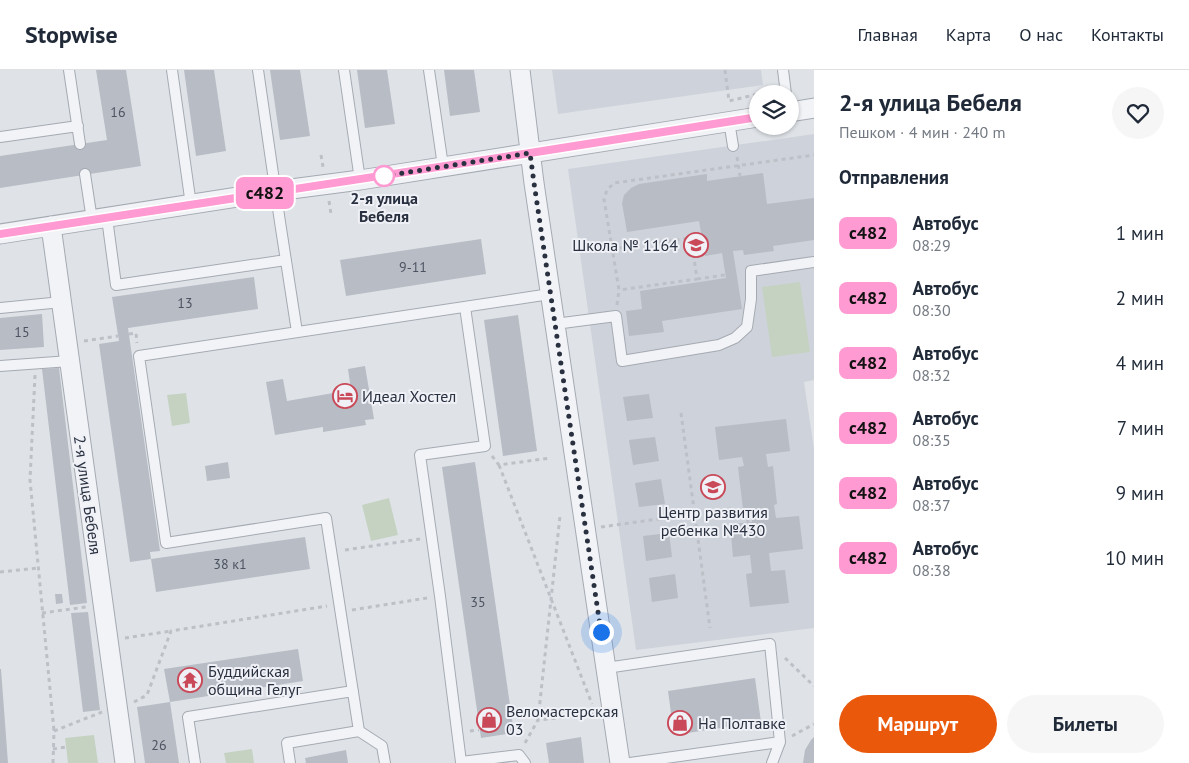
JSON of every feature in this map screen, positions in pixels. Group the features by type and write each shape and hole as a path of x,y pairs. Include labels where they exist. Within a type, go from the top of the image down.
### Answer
{"street":[{"path":"520,70 550,294 620,763"},
{"path":"799,110 814,108"},
{"path":"0,234 360,180 749,118"},
{"name":"2-я улица Бебеля","path":"51,226 125,763"}],"lane":[{"path":"69,70 80,144"},
{"path":"172,70 191,204"},
{"path":"258,70 297,332"},
{"path":"344,70 360,180"},
{"path":"429,70 443,166"},
{"path":"783,70 785,85"},
{"path":"729,121 733,146"},
{"path":"0,138 78,126"},
{"path":"85,174 100,219 116,284 286,260"},
{"path":"555,324 616,316 622,361 719,345 735,338 747,327 752,299 752,271 814,262"},
{"path":"359,731 326,518 166,543 139,356 550,294"},
{"path":"0,308 62,302"},
{"path":"465,307 485,446 420,455 440,596 459,763 522,759"},
{"path":"0,366 70,361"},
{"path":"606,668 770,644 780,742 772,763"},
{"path":"195,763 188,717 353,691"},
{"path":"290,763 287,744 359,731 382,746 385,763"},
{"path":"630,763 780,742"}],"path":[{"path":"725,70 730,101 749,96"},
{"path":"321,155 324,174"},
{"path":"616,316 619,290 604,199 607,190 614,182 814,156"},
{"path":"328,195 331,214"},
{"path":"612,249 691,238 697,279"},
{"path":"619,290 725,274"},
{"path":"80,341 118,336"},
{"path":"35,363 30,480 54,731 53,763"},
{"path":"681,413 710,628"},
{"path":"485,446 499,466 596,714 538,720"},
{"path":"499,466 550,458"},
{"path":"618,525 730,509 747,516 748,522"},
{"path":"522,759 538,720 560,516"},
{"path":"332,552 431,537"},
{"path":"0,572 38,568"},
{"path":"123,639 171,630 440,596"},
{"path":"42,613 103,604"},
{"path":"54,731 117,707 132,704 147,695 171,630"},
{"path":"770,644 814,686"},
{"path":"780,742 814,724"},
{"path":"53,749 66,747"}],"shaded area":[{"path":"552,70 761,70 763,85 749,85 749,87 558,114"},
{"path":"814,134 814,380 804,382 814,449 814,628 636,650 568,169"}],"green space":[{"path":"800,282 810,352 772,357 762,287"},
{"path":"186,393 190,423 172,426 167,395"},
{"path":"389,498 398,535 371,541 362,505"},
{"path":"94,735 98,763 68,763 65,738"},
{"path":"252,749 254,763 226,763 224,753"}],"building":[{"path":"96,70 126,70 141,166 0,188 0,156 107,140"},
{"path":"184,70 214,70 226,151 196,156"},
{"path":"270,70 300,70 310,136 280,140"},
{"path":"357,70 387,70 395,124 365,128"},
{"path":"444,70 474,70 480,112 450,116"},
{"path":"763,173 767,204 814,198 814,240 773,246 774,251 744,255 743,250 733,251 742,309 662,321 664,332 629,336 626,311 642,309 640,291 726,278 722,253 705,256 699,221 627,232 622,203 624,195 631,188 639,184 707,174 707,181"},
{"path":"481,239 486,274 346,296 340,260"},
{"path":"254,277 258,309 128,328 160,551 150,552 151,559 130,562 99,344 119,341 112,297"},
{"path":"42,314 44,347 0,350 0,318"},
{"path":"518,315 537,451 503,456 484,320"},
{"name":"Идеал Хостел","path":"365,366 374,419 365,420 366,425 323,432 323,427 275,435 266,382 283,379 287,401 351,390 348,369"},
{"path":"59,368 87,603 70,605 42,369"},
{"path":"649,394 653,418 627,421 623,397"},
{"path":"786,419 790,451 766,454 768,467 773,466 777,504 774,505 776,518 799,516 803,549 769,553 771,571 785,570 789,603 750,607 746,574 752,573 750,555 733,557 730,524 752,522 751,508 743,509 738,467 744,466 742,457 719,460 715,427"},
{"path":"655,437 659,461 633,465 629,440"},
{"path":"228,462 230,478 207,481 205,466"},
{"path":"475,462 514,733 481,738 442,467"},
{"path":"661,479 665,504 639,507 635,483"},
{"path":"669,533 672,557 646,561 643,536"},
{"path":"305,537 310,569 156,592 151,559"},
{"path":"675,574 678,598 652,602 649,578"},
{"path":"55,594 62,594 63,603 56,604"},
{"path":"88,612 100,710 83,712 71,613"},
{"path":"298,649 303,681 170,702 164,669"},
{"path":"1,669 8,763 0,763"},
{"path":"755,678 761,722 674,735 668,691"},
{"path":"170,702 179,763 145,763 137,707"},
{"path":"581,737 584,763 549,763 546,743"},
{"path":"814,737 814,763 803,763 805,750"},
{"path":"346,750 348,763 306,763 305,758"}],"bus line":[{"name":"с482","path":"0,234 360,180 749,118"}],"place":[{"name":"2-я улица Бебеля","path":"384,176"},
{"name":"Школа № 1164","path":"696,245"},
{"name":"Идеал Хостел","path":"345,396"},
{"name":"Центр развития ребенка №430","path":"713,487"},
{"name":"Буддийская община Гелуг","path":"190,680"},
{"name":"Веломастерская 03","path":"489,720"},
{"name":"На Полтавке","path":"680,723"}],"route":[{"path":"384,176 530,153 601,632"}]}
